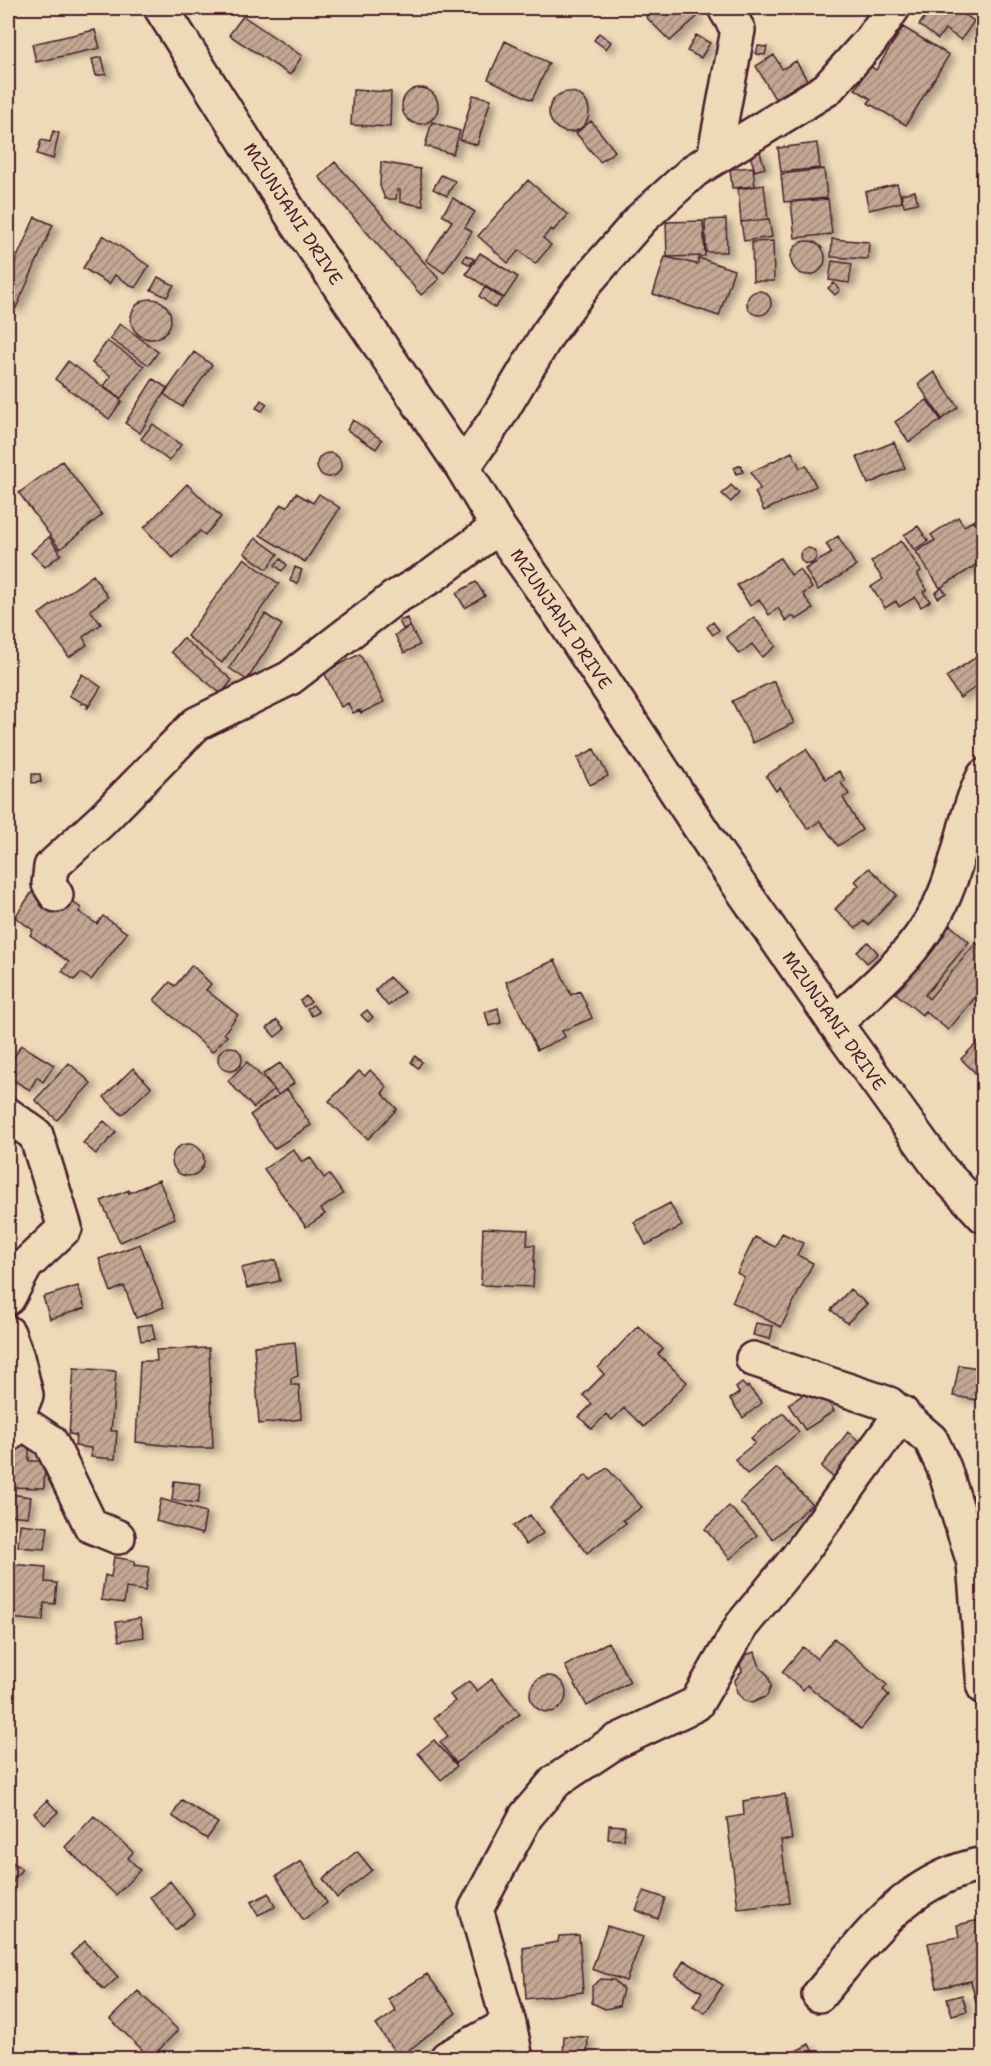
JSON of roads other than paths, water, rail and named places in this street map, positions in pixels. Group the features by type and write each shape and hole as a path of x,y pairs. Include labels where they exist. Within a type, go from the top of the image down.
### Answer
{"street":[{"name":"MZUNJANI DRIVE","path":"161,8 293,216 463,468 498,527 561,616 714,849 941,1170 984,1216"},
{"path":"714,158 738,30 725,8"},
{"path":"463,468 499,415 547,334 586,282 642,218 695,170 826,89 872,40 893,8"},
{"path":"56,895 49,884 51,867 102,820 196,724 290,678 394,598 432,576 498,527"},
{"path":"835,1023 875,987 925,934 949,885 970,809 984,776"},
{"path":"8,1115 36,1136 65,1228 26,1265 8,1298"},
{"path":"8,1333 17,1357 26,1395 12,1427 50,1441 91,1526 118,1537"},
{"path":"753,1359 889,1404 931,1440 944,1468 974,1563 984,1687"},
{"path":"516,2058 509,2024 476,1909 526,1816 556,1781 615,1742 696,1704 742,1625 797,1558 902,1413"},
{"path":"819,1995 886,1917 923,1885 959,1868 984,1864"},
{"path":"447,2058 509,2024"}]}
